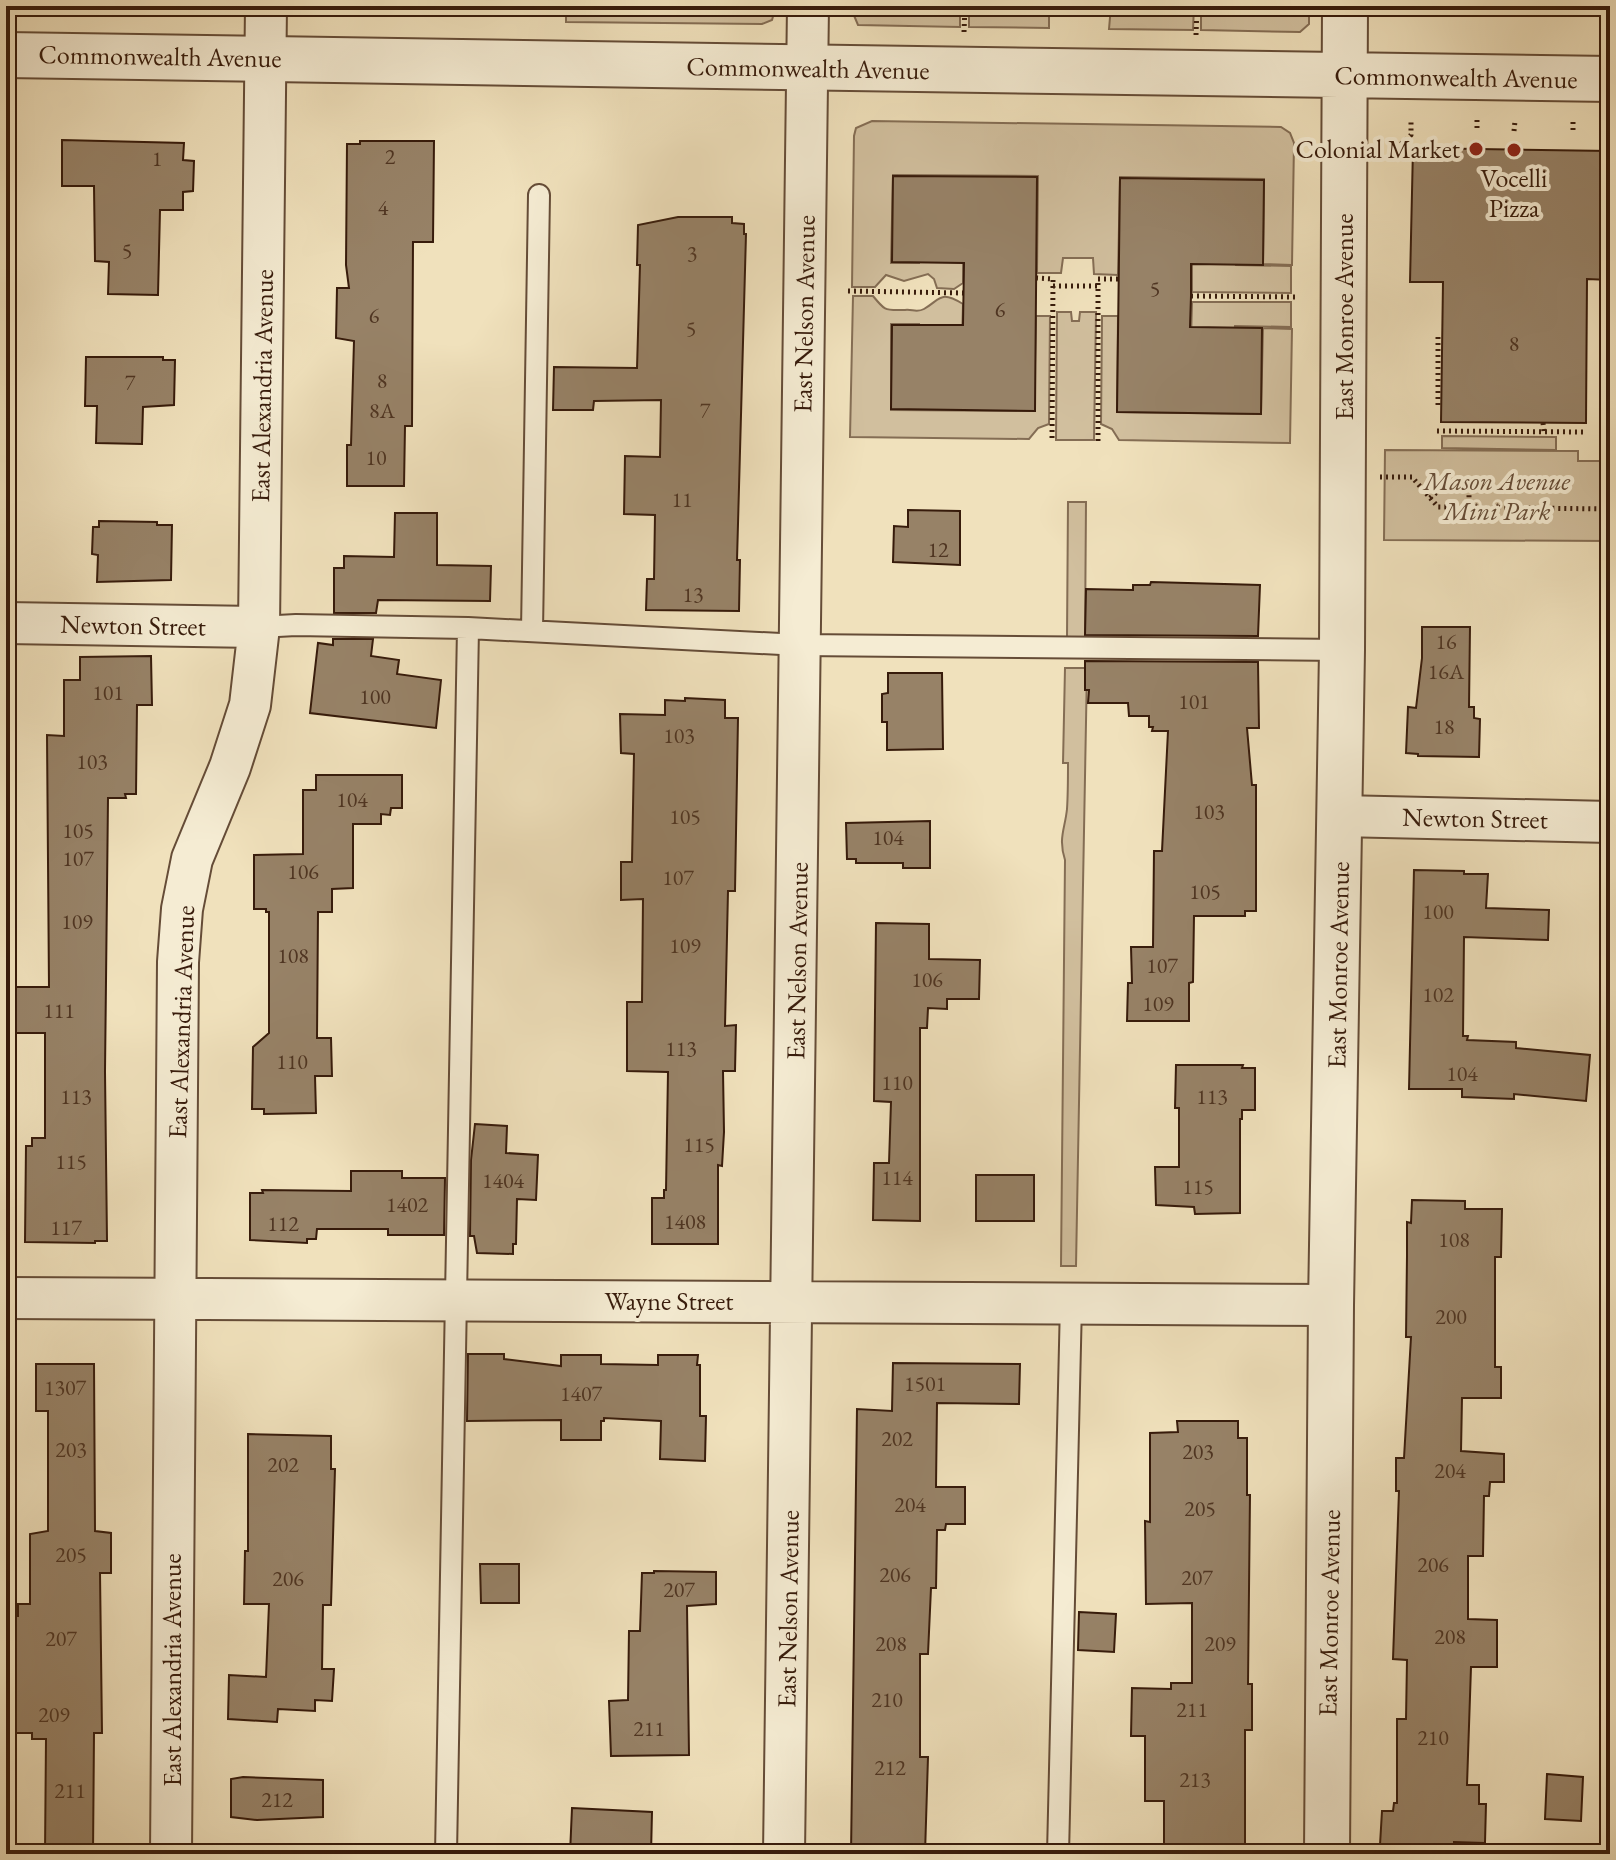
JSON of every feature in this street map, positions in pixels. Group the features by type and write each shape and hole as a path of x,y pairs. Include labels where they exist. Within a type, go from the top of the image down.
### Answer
{"street":[{"name":"East Alexandria Avenue","path":"171,1854 178,962 182,909 192,859 230,767 250,705 259,627 266,6"},
{"name":"East Nelson Avenue","path":"784,1854 808,6"},
{"name":"East Monroe Avenue","path":"1327,1854 1331,1305 1342,650 1345,6"},
{"name":"Commonwealth Avenue","path":"6,55 1610,79"},
{"name":"Newton Street","path":"6,623 259,627"},
{"name":"Newton Street","path":"1340,816 1610,822"},
{"name":"Wayne Street","path":"6,1298 1331,1305"}],"lane":[{"path":"532,631 539,195"},
{"path":"259,627 468,628 1077,656 1342,650"},
{"path":"446,1854 468,628"},
{"path":"1058,1854 1071,1303"}],"path":[{"path":"964,33 965,6"},
{"path":"1196,36 1197,6"},
{"path":"1389,144 1401,144 1411,135 1411,119"},
{"path":"1477,120 1477,130"},
{"path":"1514,131 1515,121"},
{"path":"1573,122 1573,132"},
{"path":"1605,123 1605,133"},
{"path":"1406,140 1413,148"},
{"path":"1036,278 1053,279 1052,440"},
{"path":"1098,441 1098,279 1118,279"},
{"path":"1053,286 1099,286"},
{"path":"848,291 964,293"},
{"path":"1191,296 1297,297"},
{"path":"1438,333 1438,405"},
{"path":"1543,423 1544,432"},
{"path":"1437,431 1587,432"},
{"path":"1380,477 1412,477 1438,507 1610,509"},
{"path":"1430,498 1445,485 1469,485 1469,507"}],"green space":[{"path":"566,6 776,6 772,20 762,24 566,22"},
{"path":"850,6 960,6 960,27 858,25"},
{"path":"969,6 1049,6 1049,28 969,27"},
{"path":"1111,6 1194,6 1193,30 1109,29"},
{"path":"1201,6 1309,6 1309,24 1300,32 1201,30"},
{"path":"872,121 1281,127 1290,133 1294,143 1292,265 1263,264 1264,179 1120,177 1118,275 1094,274 1093,258 1063,258 1061,273 1037,273 1038,176 893,175 891,263 919,263 920,250 963,250 963,283 954,289 937,288 928,274 904,281 886,275 875,287 852,287 854,136 856,128"},
{"path":"1192,251 1236,251 1236,265 1291,266 1291,293 1192,292"},
{"path":"853,296 873,296 890,310 917,311 945,297 963,304 962,338 919,338 919,324 891,324 891,410 1034,411 1036,316 1050,316 1049,424 1038,428 1029,439 850,437"},
{"path":"1192,302 1291,302 1291,327 1235,326 1234,339 1191,339"},
{"path":"1057,312 1071,312 1072,321 1079,321 1080,312 1096,312 1094,440 1056,440"},
{"path":"1102,316 1118,316 1117,412 1261,414 1263,328 1292,329 1290,443 1119,440 1112,429 1101,424"},
{"path":"1442,436 1556,437 1556,450 1442,448"},
{"name":"Mason Avenue Mini Park","path":"1385,450 1578,451 1578,461 1610,461 1610,541 1384,540"},
{"path":"1068,502 1086,502 1085,638 1067,637"},
{"path":"1065,668 1087,668 1076,1266 1061,1266 1065,860 1062,839 1068,781 1068,763 1063,763"}],"building":[{"path":"62,140 184,143 183,160 194,161 193,191 183,192 183,210 160,210 158,295 108,294 109,262 95,261 94,186 62,186"},
{"path":"360,141 434,141 433,242 413,242 412,426 405,426 404,486 347,486 354,341 336,338 337,288 349,288 346,265 347,144 360,144"},
{"path":"1413,148 1610,151 1610,280 1587,279 1586,423 1441,422 1443,282 1410,282"},
{"path":"893,176 1037,177 1035,411 891,409 892,325 963,325 964,263 892,262"},
{"path":"1120,178 1264,180 1263,265 1191,264 1190,327 1262,328 1261,414 1117,412"},
{"path":"678,217 732,217 732,223 744,224 746,234 737,560 740,560 739,611 646,610 647,579 654,579 655,515 624,514 625,456 660,457 661,400 594,401 593,410 553,410 554,367 637,368 638,225"},
{"path":"86,357 163,357 163,360 175,360 174,405 143,407 142,444 96,443 97,406 85,406"},
{"path":"908,510 960,511 960,565 893,562 894,526 908,527"},
{"path":"395,513 437,513 437,565 491,566 490,601 378,600 376,613 334,613 334,568 344,568 344,556 394,557"},
{"path":"99,521 172,525 171,580 97,582 98,555 92,554 93,527 99,527"},
{"path":"1151,582 1260,585 1258,636 1085,635 1086,589 1133,590 1133,585 1150,585"},
{"path":"1422,627 1470,627 1469,707 1474,707 1474,718 1480,719 1479,757 1406,753 1408,707 1416,708"},
{"path":"333,639 373,639 371,656 399,660 397,674 441,680 436,728 310,713 318,643 333,645"},
{"path":"151,656 152,705 137,705 136,794 125,794 126,798 108,798 107,1241 25,1242 26,1146 32,1146 32,1138 45,1138 45,1033 12,1033 12,987 49,987 47,735 64,736 64,680 80,680 80,657"},
{"path":"1085,661 1258,662 1259,728 1247,728 1252,785 1256,785 1256,911 1245,911 1245,916 1194,916 1189,1021 1127,1021 1128,983 1132,983 1131,947 1153,947 1154,851 1162,851 1168,731 1152,731 1149,716 1129,716 1128,703 1088,703"},
{"path":"888,673 942,673 943,749 887,750 887,722 882,722 882,694 888,693"},
{"path":"685,698 725,700 725,718 738,718 735,891 728,891 725,1026 736,1025 735,1071 723,1071 724,1132 722,1166 718,1165 718,1244 652,1244 652,1198 664,1198 666,1190 668,1072 627,1071 627,1002 642,1002 643,899 621,900 621,862 632,862 634,754 621,753 620,714 665,715 665,700 685,701"},
{"path":"316,775 402,775 402,808 391,808 390,815 381,814 381,824 353,824 353,888 332,889 332,912 318,912 317,1038 331,1038 332,1076 315,1076 316,1113 264,1114 264,1109 252,1109 253,1047 269,1033 269,912 254,909 254,855 303,854 303,790 316,790"},
{"path":"930,821 930,868 903,868 903,863 856,863 856,859 847,859 846,823"},
{"path":"1414,870 1488,874 1486,908 1549,910 1548,940 1464,937 1463,1036 1468,1036 1467,1040 1516,1042 1516,1048 1590,1055 1586,1101 1514,1094 1514,1099 1462,1097 1462,1089 1409,1089"},
{"path":"876,923 929,924 929,959 980,960 979,999 947,999 947,1009 928,1008 927,1028 920,1028 920,1221 873,1220 874,1163 889,1163 891,1102 874,1101"},
{"path":"1176,1065 1243,1065 1242,1068 1255,1068 1255,1110 1242,1110 1240,1119 1240,1213 1195,1214 1194,1207 1156,1205 1155,1167 1179,1167"},
{"path":"475,1124 507,1126 506,1153 538,1155 536,1200 517,1199 513,1254 477,1253 474,1236 470,1236"},
{"path":"351,1171 402,1171 402,1178 445,1178 444,1235 388,1235 388,1229 317,1229 316,1239 307,1239 307,1243 250,1240 250,1193 263,1193 262,1190 351,1191"},
{"path":"976,1175 1034,1175 1034,1221 976,1221"},
{"path":"1412,1200 1465,1201 1465,1209 1502,1209 1501,1257 1495,1257 1495,1367 1501,1367 1501,1398 1462,1398 1461,1451 1504,1454 1504,1482 1490,1482 1489,1496 1484,1496 1483,1556 1468,1556 1468,1619 1497,1620 1497,1667 1471,1667 1467,1785 1479,1785 1479,1804 1486,1804 1485,1843 1454,1842 1454,1854 1395,1854 1395,1846 1380,1845 1382,1811 1393,1811 1394,1803 1397,1803 1397,1719 1406,1719 1407,1660 1393,1659 1399,1491 1396,1491 1396,1458 1404,1458 1411,1337 1406,1337 1407,1222 1411,1223"},
{"path":"468,1354 504,1354 504,1359 561,1366 561,1355 601,1355 601,1364 658,1365 658,1355 698,1355 700,1416 706,1416 705,1461 660,1459 661,1421 604,1418 601,1421 601,1440 561,1440 561,1420 467,1421"},
{"path":"893,1363 1020,1364 1019,1404 937,1403 936,1487 965,1487 965,1524 946,1524 945,1530 937,1530 936,1588 931,1588 928,1654 920,1654 920,1757 928,1757 925,1854 851,1854 857,1409 892,1411"},
{"path":"36,1364 94,1364 95,1531 111,1533 111,1573 100,1573 102,1733 94,1733 93,1854 45,1854 46,1739 32,1739 32,1733 6,1733 6,1695 12,1695 12,1616 18,1616 18,1604 30,1604 30,1534 48,1531 48,1411 36,1411"},
{"path":"1177,1421 1238,1421 1238,1438 1247,1438 1247,1495 1250,1495 1248,1684 1252,1684 1252,1730 1245,1730 1245,1854 1164,1854 1164,1801 1145,1801 1145,1736 1131,1736 1132,1688 1171,1689 1171,1683 1192,1683 1192,1603 1146,1604 1145,1521 1150,1522 1150,1433 1178,1432"},
{"path":"248,1434 331,1436 331,1469 335,1469 331,1605 323,1605 322,1669 334,1669 332,1701 315,1700 315,1711 278,1709 277,1722 228,1719 229,1675 266,1677 269,1604 244,1604 245,1551 248,1551"},
{"path":"480,1564 519,1564 519,1603 481,1603"},
{"path":"716,1572 716,1604 687,1606 689,1755 611,1756 609,1701 628,1700 629,1631 640,1631 642,1573"},
{"path":"1079,1612 1116,1614 1114,1652 1078,1650"},
{"path":"1547,1774 1583,1777 1581,1821 1545,1819"},
{"path":"231,1779 323,1780 323,1817 257,1820 231,1817"},
{"path":"572,1808 652,1812 651,1854 570,1854"}],"place":[{"name":"Colonial Market","path":"1476,149"},
{"name":"Vocelli Pizza","path":"1514,150"}]}
